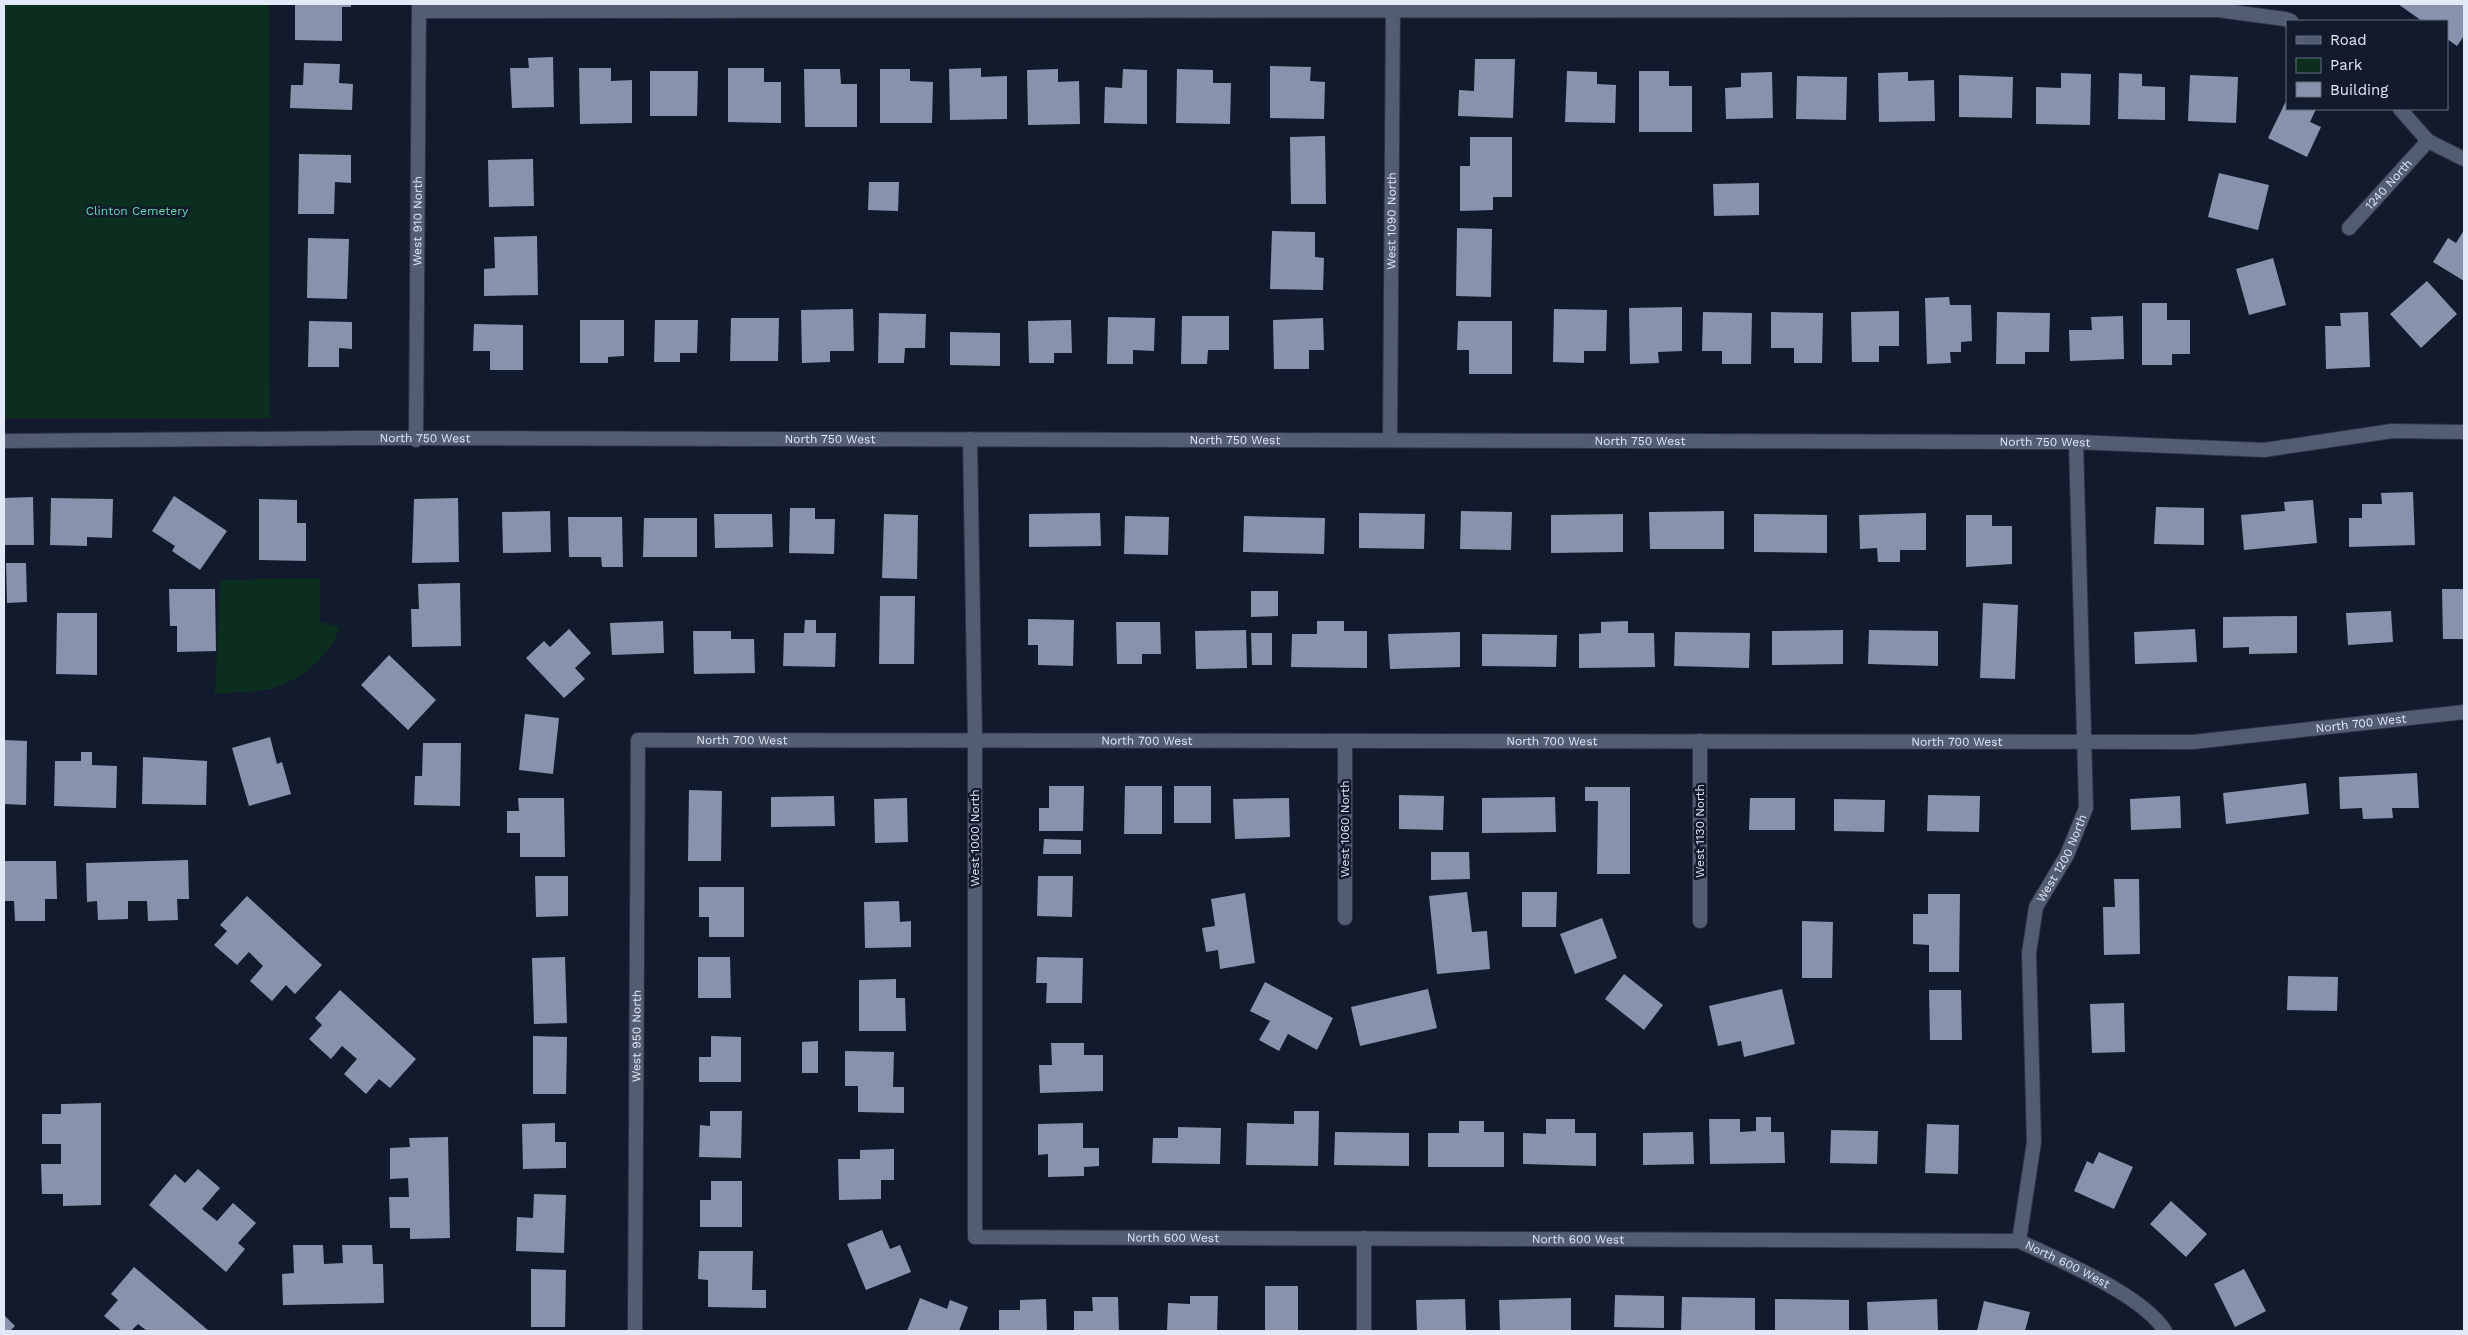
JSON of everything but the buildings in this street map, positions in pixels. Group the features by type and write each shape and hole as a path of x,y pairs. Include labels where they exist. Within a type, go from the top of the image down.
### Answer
{"street":[{"path":"419,7 1393,7 2218,10 2286,20"},
{"name":"West 910 North","path":"416,440 419,7"},
{"name":"West 1090 North","path":"1390,440 1393,7"},
{"path":"2401,110 2428,141 2464,159"},
{"name":"1240 North","path":"2349,228 2428,141"},
{"name":"North 750 West","path":"4,441 970,439 2076,442 2264,450 2392,431 2464,432"},
{"name":"West 1000 North","path":"970,439 974,740 974,1237"},
{"name":"West 1200 North","path":"2019,1241 2034,1142 2029,953 2036,907 2067,855 2086,808 2076,442"},
{"name":"North 700 West","path":"638,740 2193,742 2464,712"},
{"name":"West 950 North","path":"635,1331 638,740"},
{"name":"West 1060 North","path":"1345,741 1345,918"},
{"name":"West 1130 North","path":"1700,741 1700,921"},
{"name":"North 600 West","path":"974,1237 2019,1241 2113,1287 2162,1327"},
{"path":"1364,1238 1364,1331"}],"green space":[{"name":"Clinton Cemetery","path":"4,4 269,4 270,418 4,418"},
{"path":"320,578 320,622 340,627 329,648 321,658 303,674 270,689 215,694 220,580"}]}
